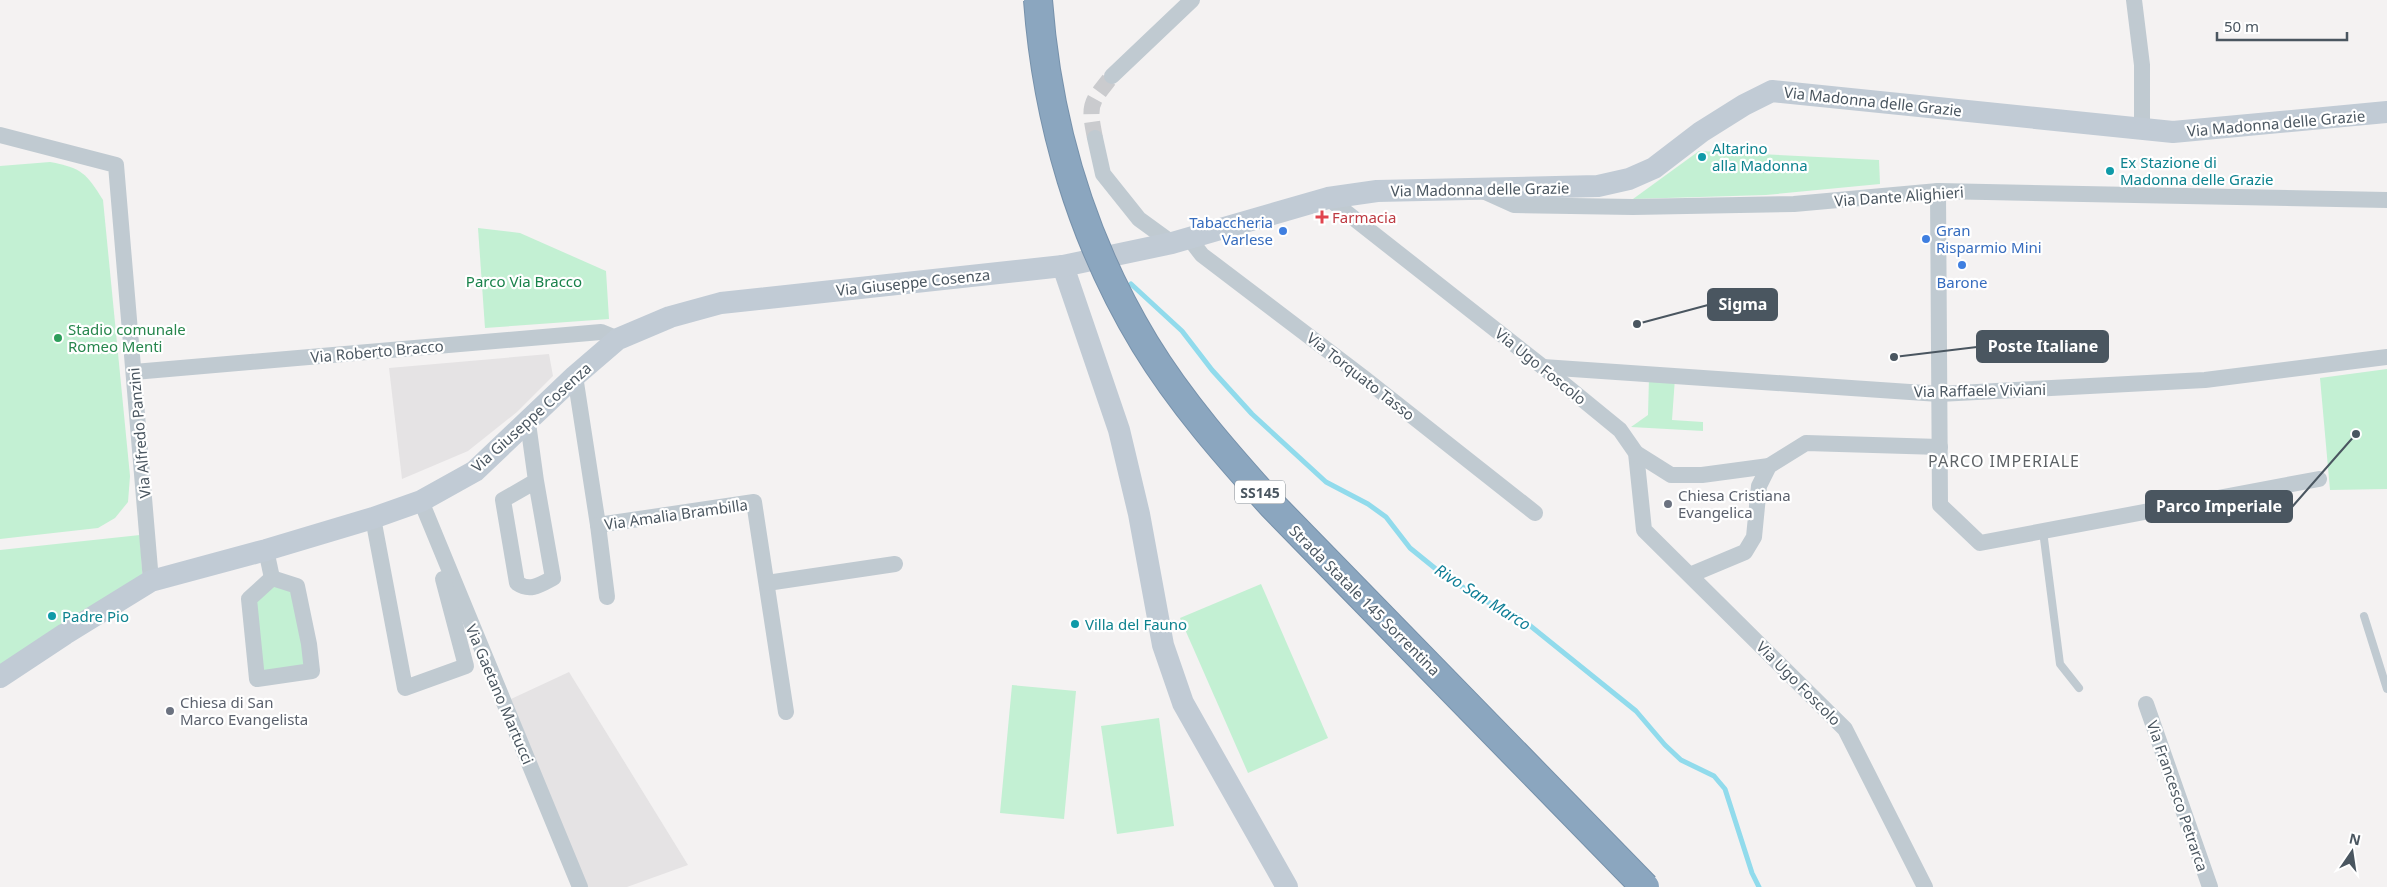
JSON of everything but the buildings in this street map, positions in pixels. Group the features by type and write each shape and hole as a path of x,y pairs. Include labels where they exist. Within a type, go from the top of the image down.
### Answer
{"highway":[{"name":"Strada Statale 145 Sorrentina","path":"1038,0 1048,82 1064,156 1083,216 1112,285 1146,345 1182,398 1225,453 1272,505 1645,887"}],"main road":[{"name":"Via Madonna delle Grazie","path":"1062,266 1180,240 1328,198 1377,191 1598,186 1629,179 1654,168 1701,132 1744,105 1772,91 2173,132 2387,112"},
{"name":"Via Giuseppe Cosenza","path":"0,677 151,581 266,550 373,518 421,501 475,470 528,423 575,376 618,339 670,317 721,303 1062,266"},
{"path":"1062,266 1119,430 1137,506 1163,645 1183,703 1287,887"}],"street":[{"path":"1112,76 1192,0"},
{"path":"2134,0 2142,65 2142,130"},
{"name":"Via Alfredo Panzini","path":"0,135 116,165 151,581"},
{"name":"Via Torquato Tasso","path":"1095,138 1103,174 1139,219 1180,240 1202,255 1364,378 1535,513"},
{"name":"Via Dante Alighieri","path":"1475,188 1514,205 1633,207 1794,204 1938,191 2387,200"},
{"path":"1938,191 1940,505 1980,543 2320,479"},
{"name":"Via Ugo Foscolo","path":"1328,198 1543,366 1620,430 1636,453 1644,530 1845,729 1926,887"},
{"name":"Via Roberto Bracco","path":"134,372 601,332 618,339"},
{"name":"Via Raffaele Viviani","path":"1543,366 1939,394 2205,380 2387,357"},
{"name":"Via Amalia Brambilla","path":"575,376 598,526 754,502 786,712"},
{"path":"528,423 553,578 536,587 524,588 517,583 503,500 536,481"},
{"path":"1636,453 1671,475 1702,475 1769,466 1806,443 1940,447"},
{"path":"1690,575 1745,552 1754,537 1759,486 1769,466"},
{"name":"Via Gaetano Martucci","path":"421,501 580,887"},
{"path":"373,518 405,688 466,666 442,572"},
{"path":"598,526 607,597"},
{"path":"266,550 272,578"},
{"path":"767,583 895,564"},
{"path":"272,578 297,586 309,644 312,671 257,679 249,599 272,578"},
{"name":"Via Francesco Petrarca","path":"2146,704 2210,887"}],"lane":[{"path":"2043,531 2060,664 2079,688"},
{"path":"2364,616 2387,689"}],"shaded area":[{"path":"549,354 553,376 517,412 468,451 402,479 389,368"},
{"path":"569,672 688,865 627,887 587,887 511,699"}],"green space":[{"path":"1699,151 1879,160 1880,184 1766,195 1633,199"},
{"name":"Stadio comunale Romeo Menti","path":"50,162 82,173 103,200 130,476 128,502 115,518 98,528 0,539 0,166"},
{"name":"Parco Via Bracco","path":"478,228 520,233 606,271 609,319 485,328"},
{"path":"2387,369 2387,489 2330,490 2320,378"},
{"path":"1649,377 1675,378 1672,420 1703,422 1703,431 1631,427 1648,415"},
{"path":"140,535 143,586 0,674 0,550"},
{"path":"272,578 297,586 312,664 257,679 249,599"},
{"path":"1261,584 1328,738 1248,773 1180,618"},
{"path":"1012,685 1076,691 1064,819 1000,813"},
{"path":"1159,718 1174,826 1117,834 1101,726"}],"waterway":[{"name":"Rivo San Marco","path":"1131,284 1182,331 1212,370 1252,414 1326,482 1368,504 1386,517 1410,548 1447,578 1493,605 1518,616 1636,711 1665,745 1681,760 1714,776 1725,789 1752,873 1759,887"}],"tunnel":[{"path":"1095,138 1092,117 1093,104 1112,76"}],"place":[{"name":"Altarino alla Madonna","path":"1702,157"},
{"name":"Ex Stazione di Madonna delle Grazie","path":"2110,171"},
{"name":"Farmacia","path":"1322,217"},
{"name":"Tabaccheria Varlese","path":"1283,231"},
{"name":"Gran Risparmio Mini","path":"1926,239"},
{"name":"Barone","path":"1962,265"},
{"name":"Sigma","path":"1637,324"},
{"name":"Stadio comunale Romeo Menti","path":"58,338"},
{"name":"Poste Italiane","path":"1894,357"},
{"name":"Parco Imperiale","path":"2356,434"},
{"name":"Chiesa Cristiana Evangelica","path":"1668,504"},
{"name":"Padre Pio","path":"52,616"},
{"name":"Villa del Fauno","path":"1075,624"},
{"name":"Chiesa di San Marco Evangelista","path":"170,711"}],"district":[{"name":"PARCO IMPERIALE","path":"2004,461"}]}
